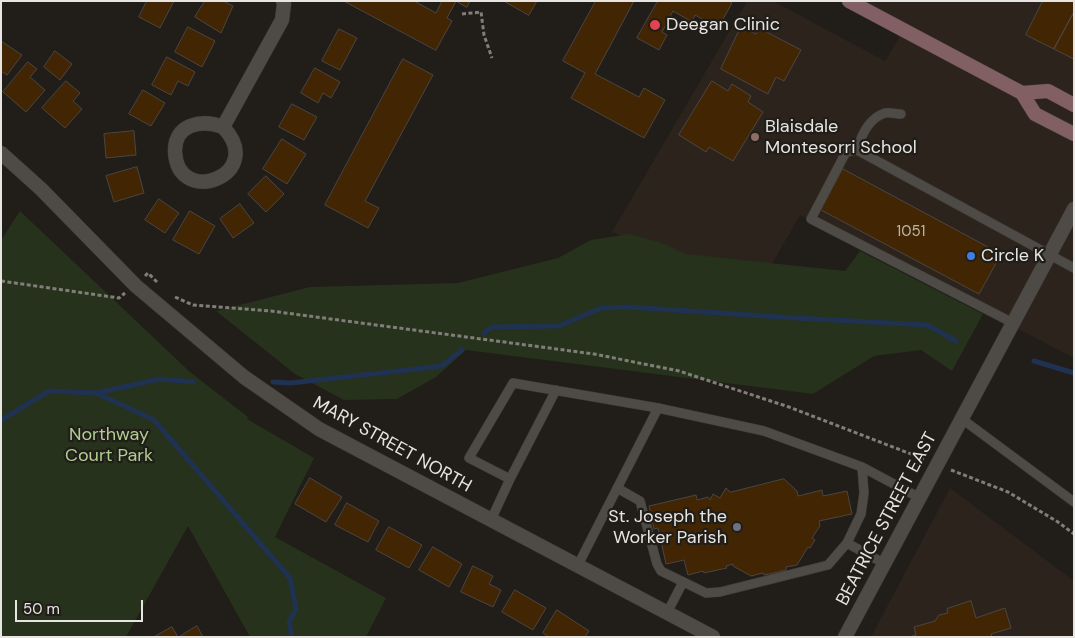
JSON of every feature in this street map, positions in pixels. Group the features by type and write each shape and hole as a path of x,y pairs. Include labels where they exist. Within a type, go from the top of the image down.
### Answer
{"main road":[{"path":"849,1 1022,93 1036,114 1074,134"},
{"path":"1022,93 1048,91 1074,105"}],"street":[{"path":"223,127 282,20 284,2"},
{"path":"206,122 223,127 232,139 235,148 234,159 230,169 218,180 208,182 197,182 188,177 180,169 176,159 175,149 182,133 195,124 206,122"},
{"name":"MARY STREET NORTH","path":"1,153 41,189 136,286 244,377 327,434 713,637"},
{"name":"BEATRICE STREET EAST","path":"845,637 1074,209"}],"lane":[{"path":"857,150 860,139 869,124 886,113 901,114"},
{"path":"1013,323 811,219 846,152 857,150 1074,268"},
{"path":"510,479 469,458 513,383 658,408 764,431 862,467 920,498"},
{"path":"491,520 556,390"},
{"path":"578,566 658,408"},
{"path":"962,419 1074,502"},
{"path":"617,488 640,501 657,564 661,571 706,593 720,592 828,565 847,543 861,514 864,493 862,467"},
{"path":"847,543 884,564"},
{"path":"667,613 683,582"}],"path":[{"path":"462,14 481,12 484,35 492,58"},
{"path":"1,280 119,298"},
{"path":"193,304 271,311 594,354 679,371 789,407 924,459"},
{"path":"952,470 1008,492 1058,522 1074,534"}],"shaded area":[{"path":"747,1 773,1 885,61 904,29 850,1 1074,1 1074,358 800,215 754,295 612,232"},
{"path":"950,488 1074,581 1074,637 871,637"}],"green space":[{"name":"Northway Court Park","path":"20,211 190,372 248,417 247,419 314,458 275,537 386,598 366,637 250,637 188,526 126,637 1,637 1,240"},
{"path":"629,234 659,242 686,254 845,271 860,251 983,314 952,371 921,350 874,356 813,394 466,350 436,377 397,399 344,400 295,374 216,311 310,287 458,283 558,258 591,240"}],"building":[{"path":"147,1 174,1 160,28 139,17"},
{"path":"205,1 223,1 233,6 221,33 195,17"},
{"path":"344,1 414,1 436,13 442,1 456,1 447,18 452,21 436,50"},
{"path":"456,1 470,1 467,7"},
{"path":"504,1 537,1 529,15"},
{"path":"596,1 634,1 595,74 639,97 644,88 665,100 644,138 571,98 585,73 563,61"},
{"name":"Deegan Clinic","path":"658,1 729,1 732,3 718,28 695,15 692,22 673,11 662,32 667,35 659,50 637,38"},
{"path":"1043,1 1074,1 1074,12 1054,49 1026,35"},
{"path":"1074,12 1074,59 1054,49"},
{"path":"188,27 215,41 202,67 175,52"},
{"path":"741,27 756,34 759,28 801,50 784,81 776,77 768,94 721,69"},
{"path":"339,29 357,38 340,70 322,61"},
{"path":"1,41 22,55 7,75 1,71"},
{"path":"55,51 72,64 60,80 44,67"},
{"path":"167,57 195,72 188,86 178,81 171,95 152,85"},
{"path":"403,59 433,75 365,201 379,208 368,228 325,205"},
{"path":"28,62 37,69 30,77 45,90 26,112 3,92"},
{"path":"315,68 340,82 331,98 323,93 318,103 301,93"},
{"path":"66,81 80,93 73,101 82,109 65,128 42,108"},
{"path":"712,81 728,91 732,84 751,96 748,102 763,112 733,161 709,147 706,152 679,135"},
{"path":"143,90 165,103 151,126 129,114"},
{"path":"292,104 317,117 304,140 279,127"},
{"path":"134,131 136,155 106,158 104,134"},
{"path":"282,139 306,154 287,184 263,169"},
{"path":"137,167 144,193 114,202 106,176"},
{"path":"843,169 1001,254 979,294 821,210"},
{"path":"266,176 284,194 266,212 248,194"},
{"path":"159,199 179,213 165,233 145,220"},
{"path":"240,204 254,223 233,238 220,219"},
{"path":"190,211 215,226 199,254 173,240"},
{"path":"310,478 342,497 326,522 295,504"},
{"name":"St. Joseph the Worker Parish","path":"784,479 797,491 798,496 822,490 823,496 847,491 852,514 819,521 820,526 812,538 815,540 810,548 808,547 797,565 786,567 786,570 774,573 751,576 733,566 733,564 726,566 727,568 688,575 684,560 666,564 658,528 654,529 649,506 696,495 697,500 708,497 710,500 713,494 720,498 726,488 730,492"},
{"path":"347,503 379,521 368,542 335,525"},
{"path":"389,527 422,545 409,568 376,550"},
{"path":"433,547 462,564 449,587 419,570"},
{"path":"473,566 493,576 489,584 501,590 493,607 461,592"},
{"path":"515,590 546,608 533,630 502,612"},
{"path":"971,601 976,618 1005,608 1011,628 991,634 992,637 909,637 916,635 914,627 935,621 939,615 948,613 947,609"},
{"path":"557,610 589,631 585,637 549,637 543,633"},
{"path":"197,626 203,637 179,637"},
{"path":"172,627 178,637 154,637"}],"waterway":[{"path":"484,333 492,327 559,326 601,308 629,307 927,325 956,341"},
{"path":"273,382 291,383 442,366 462,350"},
{"path":"1034,361 1074,373"},
{"path":"1,420 49,391 96,393 160,379 194,382"},
{"path":"96,393 154,420 290,578 296,609 289,622 292,637"}],"place":[{"name":"Deegan Clinic","path":"655,25"},
{"name":"Blaisdale Montesorri School","path":"755,137"},
{"name":"Circle K","path":"971,256"},
{"name":"St. Joseph the Worker Parish","path":"737,527"}]}
